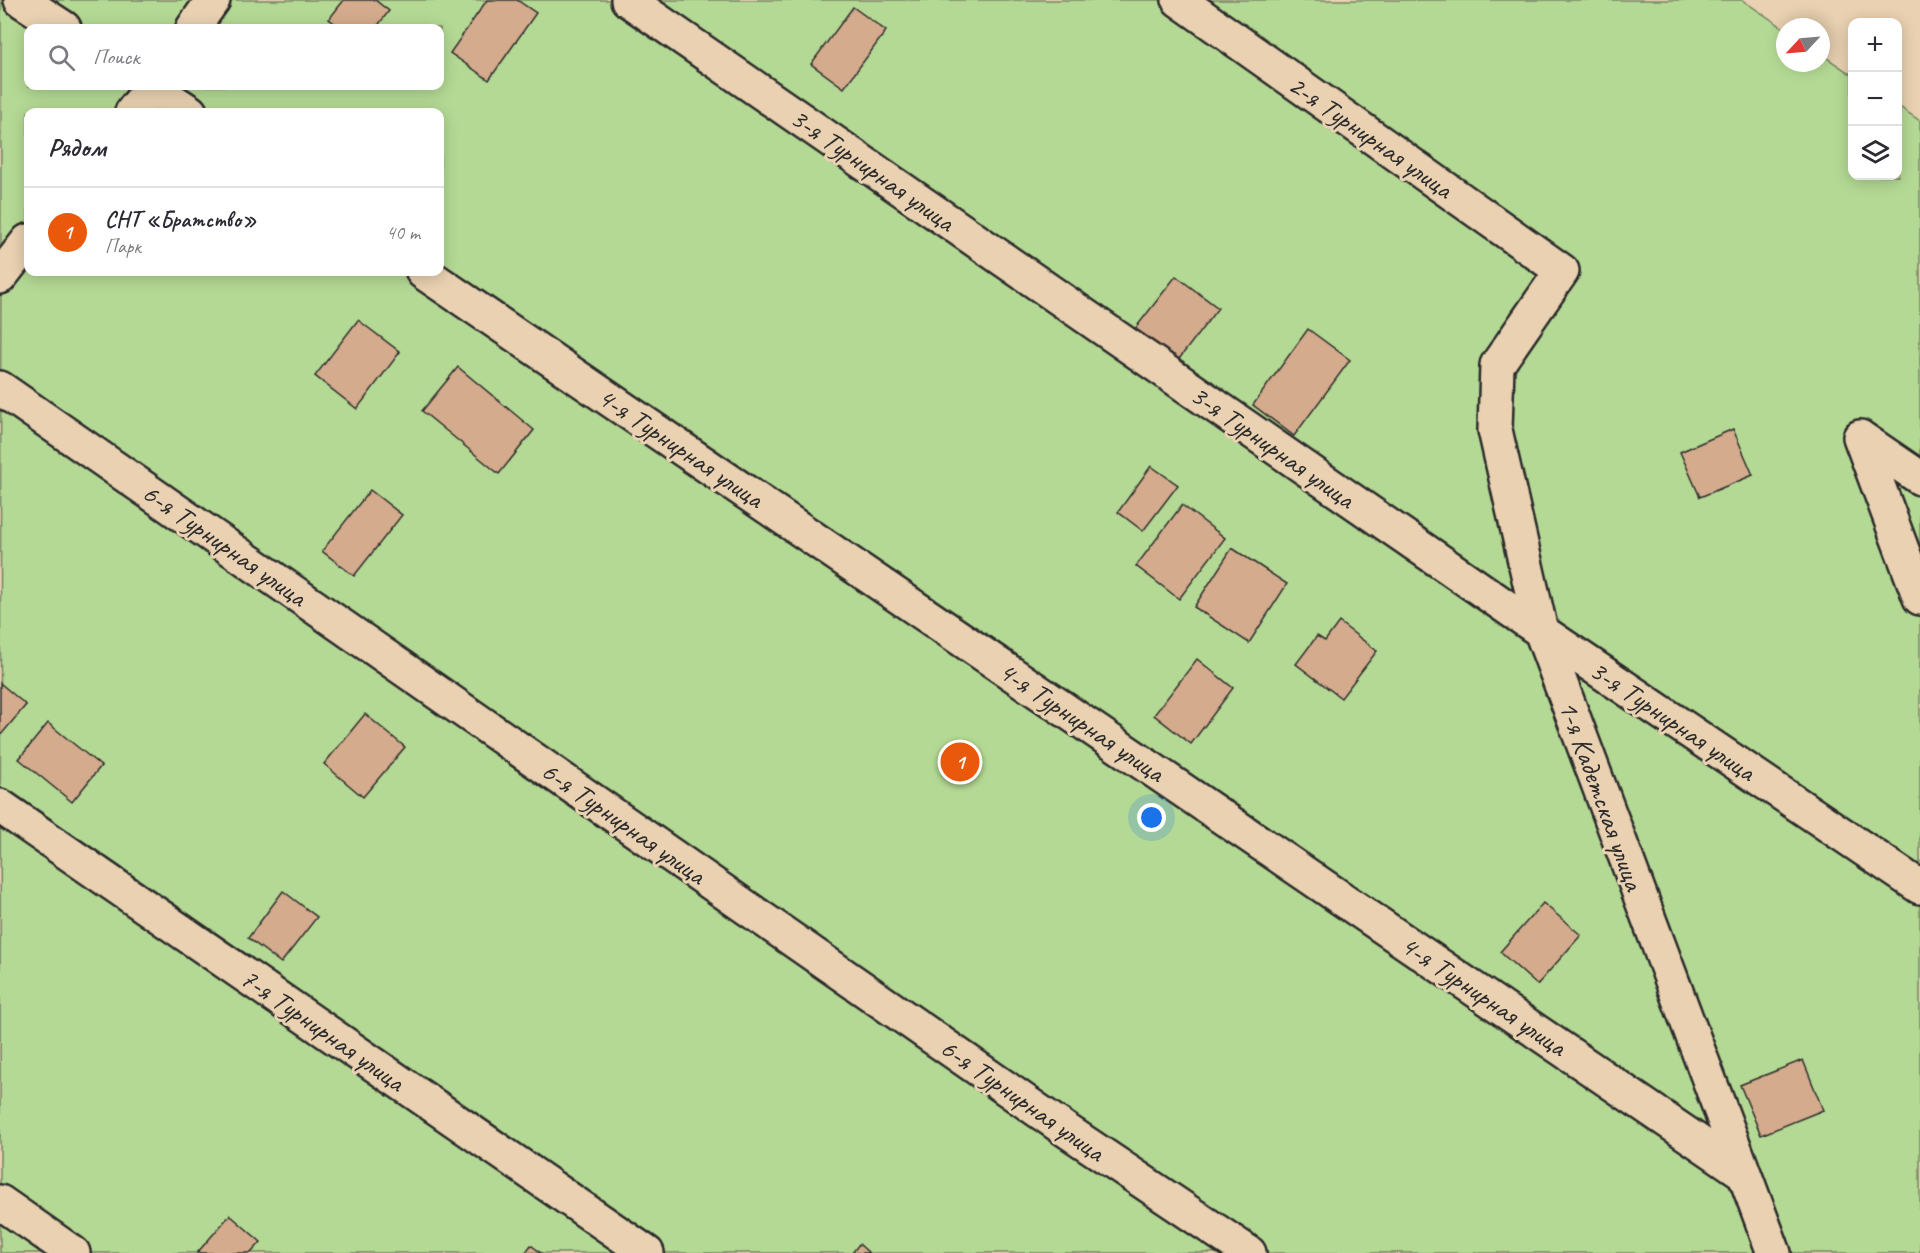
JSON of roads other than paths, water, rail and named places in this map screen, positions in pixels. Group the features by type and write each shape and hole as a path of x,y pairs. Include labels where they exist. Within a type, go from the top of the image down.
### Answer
{"lane":[{"path":"21,0 58,24"},
{"path":"196,24 213,0"},
{"name":"3-я Турнирная улица","path":"628,0 1541,631 1920,887"},
{"name":"2-я Турнирная улица","path":"1179,0 1562,271"},
{"path":"135,108 149,90"},
{"path":"158,90 184,108"},
{"path":"0,277 24,247"},
{"name":"1-я Кадетская улица","path":"1562,271 1497,365 1495,430 1541,631 1774,1253"},
{"name":"4-я Турнирная улица","path":"429,276 1741,1170"},
{"name":"6-я Турнирная улица","path":"0,388 1046,1116 1249,1253"},
{"path":"1920,478 1860,437 1920,598"},
{"name":"7-я Турнирная улица","path":"0,806 647,1253"},
{"path":"0,1202 73,1253"}],"place":[{"name":"СНТ «Братство»","path":"960,762"}]}
